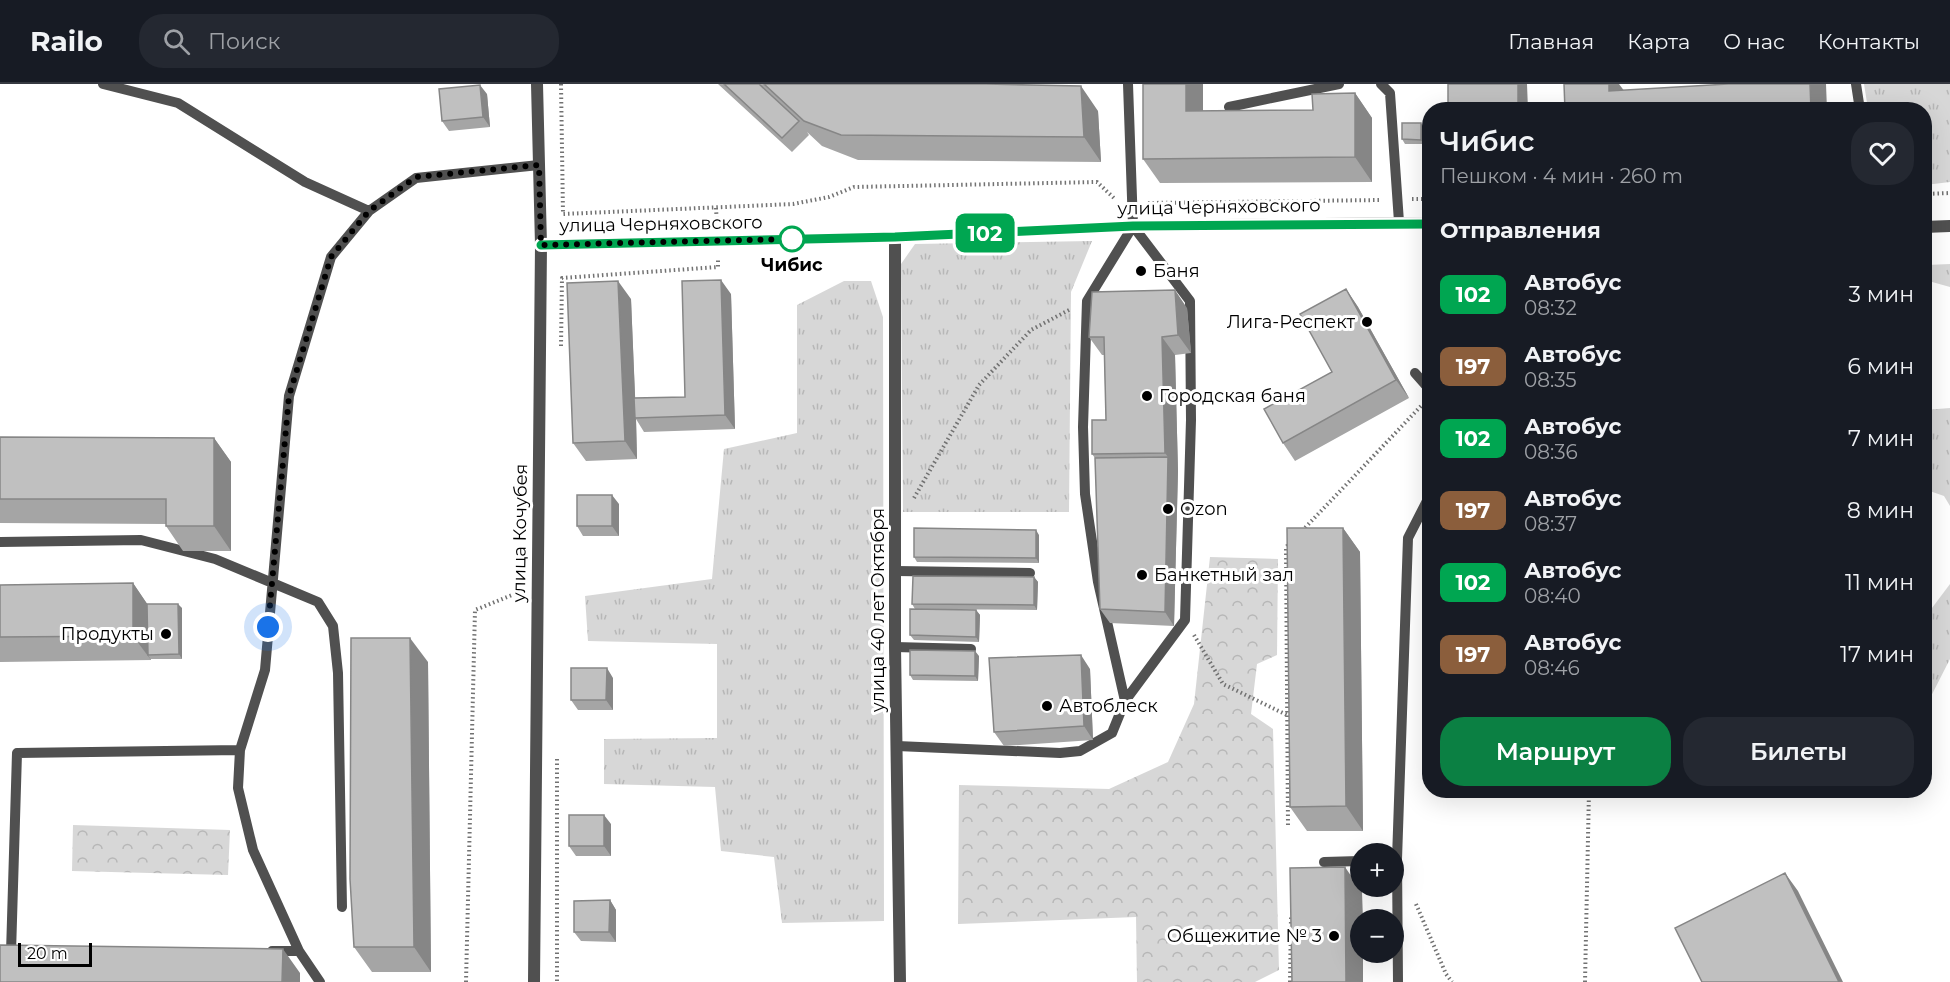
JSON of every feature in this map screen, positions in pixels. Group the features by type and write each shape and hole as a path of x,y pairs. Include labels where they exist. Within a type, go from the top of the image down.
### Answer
{"street":[{"name":"улица Кочубея","path":"534,982 541,245 537,84"},
{"name":"улица Черняховского","path":"541,245 895,237 1133,226 1422,223"},
{"path":"1932,227 1950,226"},
{"name":"улица 40 лет Октября","path":"895,237 895,647 900,982"}],"lane":[{"path":"103,84 178,103 304,182 369,211"},
{"path":"1125,701 1098,582 1085,494 1083,427 1087,301 1133,226 1128,84"},
{"path":"1229,106 1339,84"},
{"path":"1381,84 1390,93 1399,222"},
{"path":"1856,84 1859,102"},
{"path":"320,982 299,951 253,850 238,788 240,750 265,670 289,396 331,257 369,211 416,177 539,165"},
{"path":"897,746 1060,753 1080,751 1112,733 1125,701 1185,620 1191,420 1190,301 1133,226"},
{"path":"1415,373 1422,381"},
{"path":"1396,843 1408,538 1422,511"},
{"path":"0,542 141,540 215,559 318,602 333,626 338,673 342,907"},
{"path":"896,571 1029,573"},
{"path":"895,647 971,649"},
{"path":"23,952 11,953 16,753 240,750"},
{"path":"1324,862 1350,861"},
{"path":"1396,897 1398,982"},
{"path":"265,951 299,951"}],"path":[{"path":"561,84 563,214 793,204 829,197 854,187 1097,182 1117,201 1132,202 1380,200"},
{"path":"1932,194 1950,193"},
{"path":"561,349 562,278 718,267 716,208"},
{"path":"913,498 979,385 1031,330 1087,301"},
{"path":"1288,825 1286,547 1422,407"},
{"path":"466,982 476,610 537,585"},
{"path":"1185,620 1223,684 1287,716"},
{"path":"557,748 557,982"},
{"path":"1585,982 1588,798"},
{"path":"1414,901 1446,974 1452,982"},
{"path":"1290,982 1291,912"}],"green space":[{"path":"1864,84 1950,84 1950,182 1932,184 1932,102 1867,102"},
{"path":"1092,241 1071,292 1069,512 903,512 901,264 915,244"},
{"path":"1950,264 1950,287 1932,282 1932,265"},
{"path":"844,281 871,281 883,317 884,921 782,923 774,857 721,851 715,787 604,784 604,739 717,738 717,644 588,641 585,596 712,579 724,449 797,433 797,305"},
{"path":"1950,408 1950,506 1944,496 1932,492 1932,409"},
{"path":"1210,557 1278,559 1277,655 1257,664 1251,714 1273,729 1279,970 1255,982 1137,982 1136,917 958,924 959,785 1109,789 1168,762 1194,704"},
{"path":"1950,584 1950,659 1932,694 1932,608"},
{"path":"73,825 230,830 228,875 72,871"}],"building":[{"path":"724,84 759,84 799,121 782,138"},
{"path":"764,84 1081,86 1084,137 841,135 804,121"},
{"path":"1143,84 1186,84 1186,111 1313,110 1312,94 1355,93 1355,157 1143,159"},
{"path":"1448,84 1518,84 1518,102 1448,102"},
{"path":"1564,84 1609,84 1609,91 1728,84 1810,84 1811,102 1565,102"},
{"path":"480,85 483,117 442,121 439,89"},
{"path":"1402,123 1421,123 1421,140 1402,139"},
{"path":"721,280 725,415 635,418 634,398 685,397 682,281"},
{"path":"618,281 625,441 573,443 567,283"},
{"path":"1346,289 1396,380 1283,443 1264,409 1332,372 1300,314"},
{"name":"Городская баня","path":"1175,290 1178,335 1162,337 1165,453 1092,454 1092,420 1106,420 1104,337 1089,337 1092,292"},
{"path":"0,437 214,438 214,526 166,526 166,499 0,499"},
{"path":"1168,457 1165,612 1100,609 1095,458"},
{"path":"577,495 612,495 612,526 577,526"},
{"path":"914,528 1036,530 1036,558 914,557"},
{"path":"1287,528 1343,528 1346,806 1290,807"},
{"path":"913,576 1034,577 1034,605 912,604"},
{"path":"133,583 133,636 0,637 0,585"},
{"name":"Продукты","path":"147,604 178,604 179,654 148,655"},
{"path":"910,609 976,610 976,637 910,635"},
{"path":"351,638 410,638 414,947 354,947 350,879"},
{"path":"910,650 975,651 975,676 910,675"},
{"name":"Автоблеск","path":"1081,655 1084,726 994,732 989,658"},
{"path":"571,668 607,668 606,700 571,700"},
{"path":"569,815 604,815 604,846 569,846"},
{"path":"1345,867 1346,982 1292,982 1290,868"},
{"path":"1785,873 1839,982 1702,982 1675,928"},
{"path":"610,900 609,932 574,932 574,901"},
{"path":"0,945 283,949 282,982 0,982"}],"bus line":[{"name":"102","path":"541,245 895,237 1133,226 1422,223"}],"place":[{"name":"Чибис","path":"792,239"},
{"name":"Баня","path":"1141,271"},
{"name":"Лига-Респект","path":"1367,322"},
{"name":"Городская баня","path":"1147,396"},
{"name":"Ozon","path":"1168,509"},
{"name":"Банкетный зал","path":"1142,575"},
{"name":"Продукты","path":"166,634"},
{"name":"Автоблеск","path":"1047,706"},
{"name":"Общежитие № 3","path":"1334,936"}],"route":[{"path":"268,627 289,396 331,257 369,211 416,177 539,165 541,245 792,239"}]}
